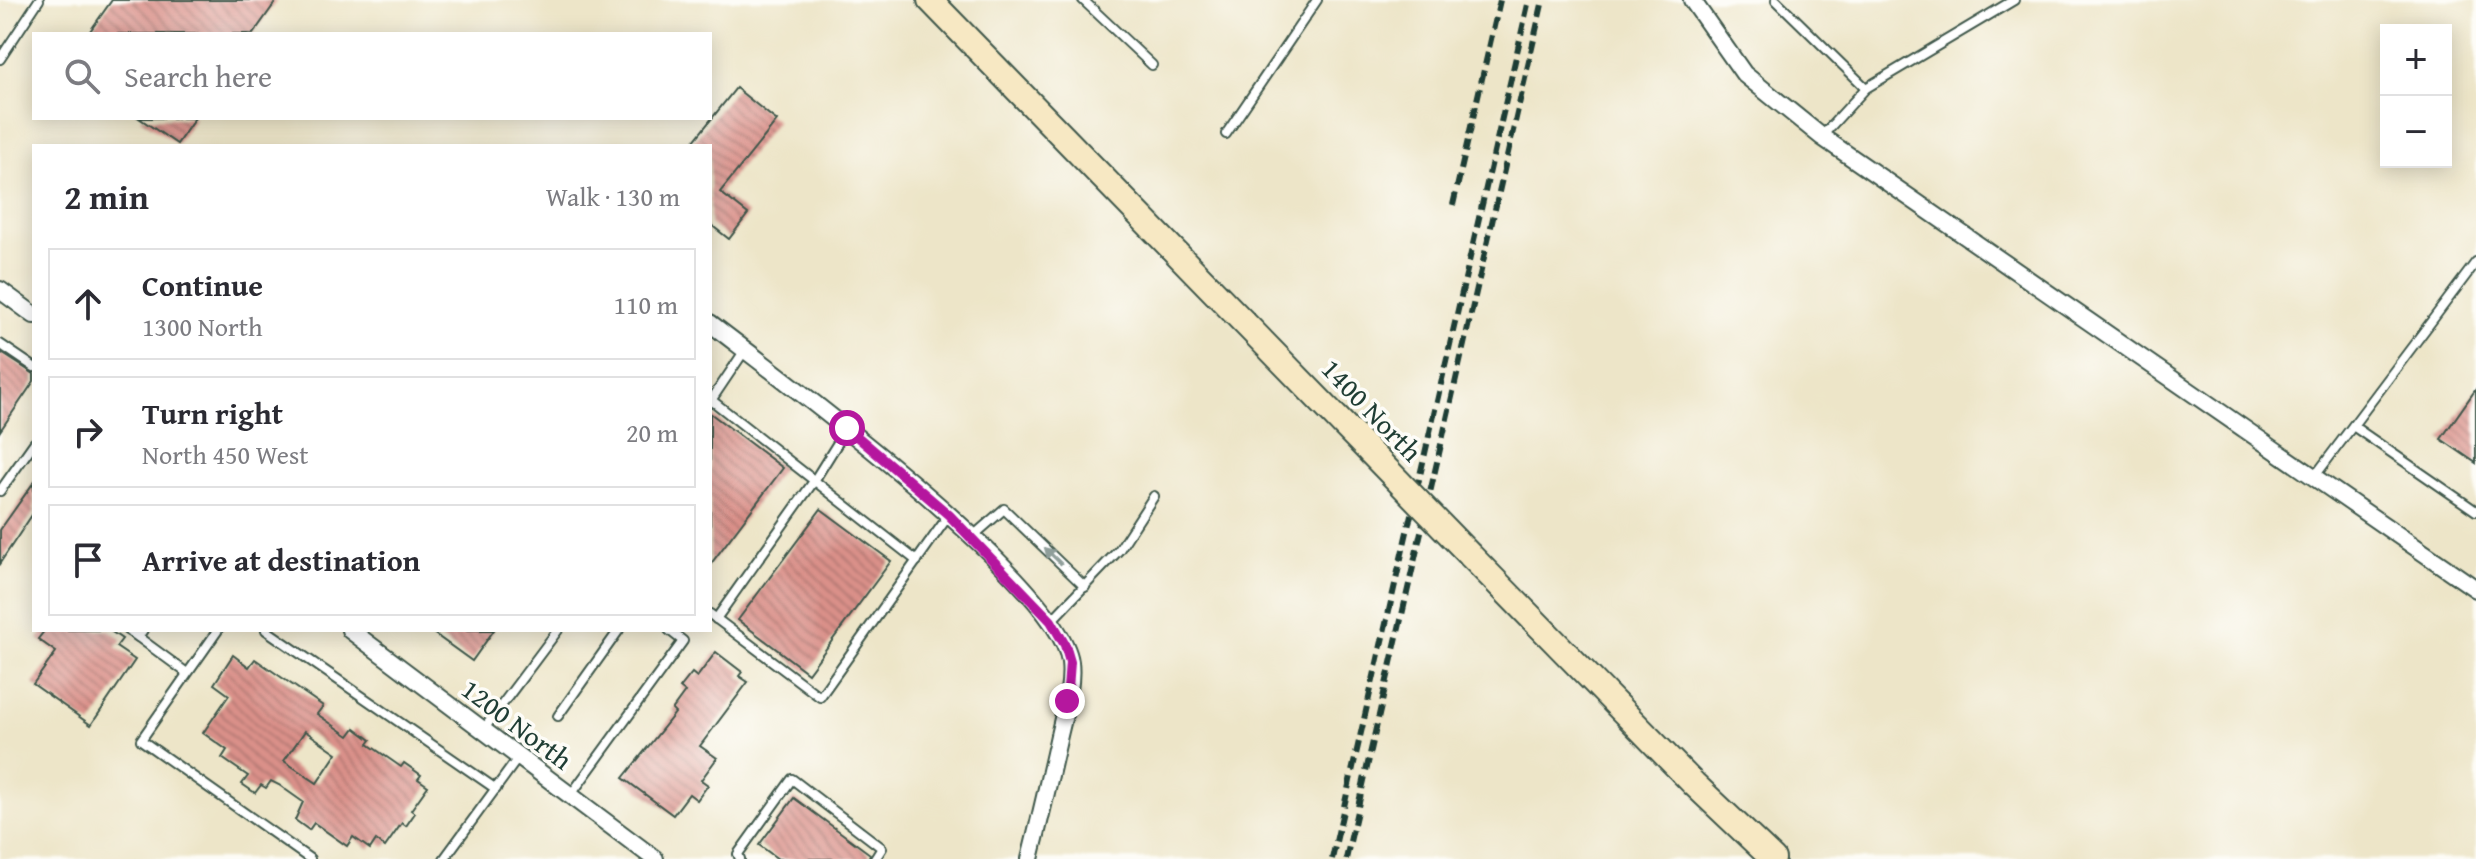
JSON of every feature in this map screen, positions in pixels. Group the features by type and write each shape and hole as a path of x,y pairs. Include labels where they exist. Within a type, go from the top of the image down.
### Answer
{"main road":[{"name":"1400 North","path":"930,0 1694,784 1773,859"}],"street":[{"path":"1692,0 1744,74 1822,137 2476,589"},
{"path":"0,290 32,314"},
{"path":"712,325 847,428 949,515 1051,621 1065,645 1070,662 1067,701 1030,859"},
{"name":"1200 North","path":"353,632 655,859"}],"lane":[{"path":"0,59 39,0"},
{"path":"1083,0 1152,65"},
{"path":"1226,134 1317,0"},
{"path":"1776,0 1866,88"},
{"path":"1822,137 1866,88 2014,0"},
{"path":"2315,476 2476,262"},
{"path":"0,344 32,366"},
{"path":"712,398 745,350"},
{"path":"712,403 917,561"},
{"path":"2353,426 2476,511"},
{"path":"847,428 814,481 713,616 820,697 949,515"},
{"path":"0,491 32,446"},
{"path":"1051,621 1119,550 1154,496"},
{"path":"972,537 1004,509 1085,587"},
{"path":"217,632 141,740 310,859"},
{"path":"269,632 496,789"},
{"path":"482,731 556,632"},
{"path":"558,716 618,632"},
{"path":"570,796 683,641 672,632"},
{"path":"140,634 187,673"},
{"path":"444,859 518,758"},
{"path":"740,859 738,854 792,779 882,848 875,859"}],"building":[{"path":"112,0 277,0 254,32 89,32"},
{"path":"736,88 777,121 720,192 748,214 729,239 712,226 712,144 692,144"},
{"path":"142,120 194,120 177,144"},
{"path":"0,352 32,373 32,384 0,431"},
{"path":"2476,389 2476,463 2441,439"},
{"path":"712,415 783,468 712,562"},
{"path":"32,485 32,515 0,563 0,530"},
{"path":"821,509 891,561 808,673 738,620"},
{"path":"43,632 112,632 122,639 116,647 135,660 91,725 33,684 56,652 38,639"},
{"path":"432,632 493,632 472,661"},
{"path":"716,652 742,672 739,676 748,682 700,746 717,758 701,780 708,785 697,800 689,794 673,815 623,778 675,713 672,710 685,692 680,688 692,673 697,677"},
{"path":"233,655 249,667 255,659 323,706 317,714 349,736 355,728 371,740 368,744 401,767 404,763 421,775 418,779 428,786 411,810 415,813 406,826 402,823 385,847 376,840 370,849 353,837 347,846 314,823 309,830 295,820 303,802 271,781 266,788 261,785 255,793 242,784 248,776 222,758 227,750 203,733 229,695 214,684","holes":["305,731 337,753 317,783 284,761"]},
{"path":"794,798 870,854 868,859 778,859 759,845"}],"railway":[{"path":"1453,205 1500,0"},
{"path":"1332,859 1529,0"},
{"path":"1346,859 1543,0"}],"route":[{"path":"847,428 949,515 1051,621 1065,645 1070,662 1067,701"}]}
